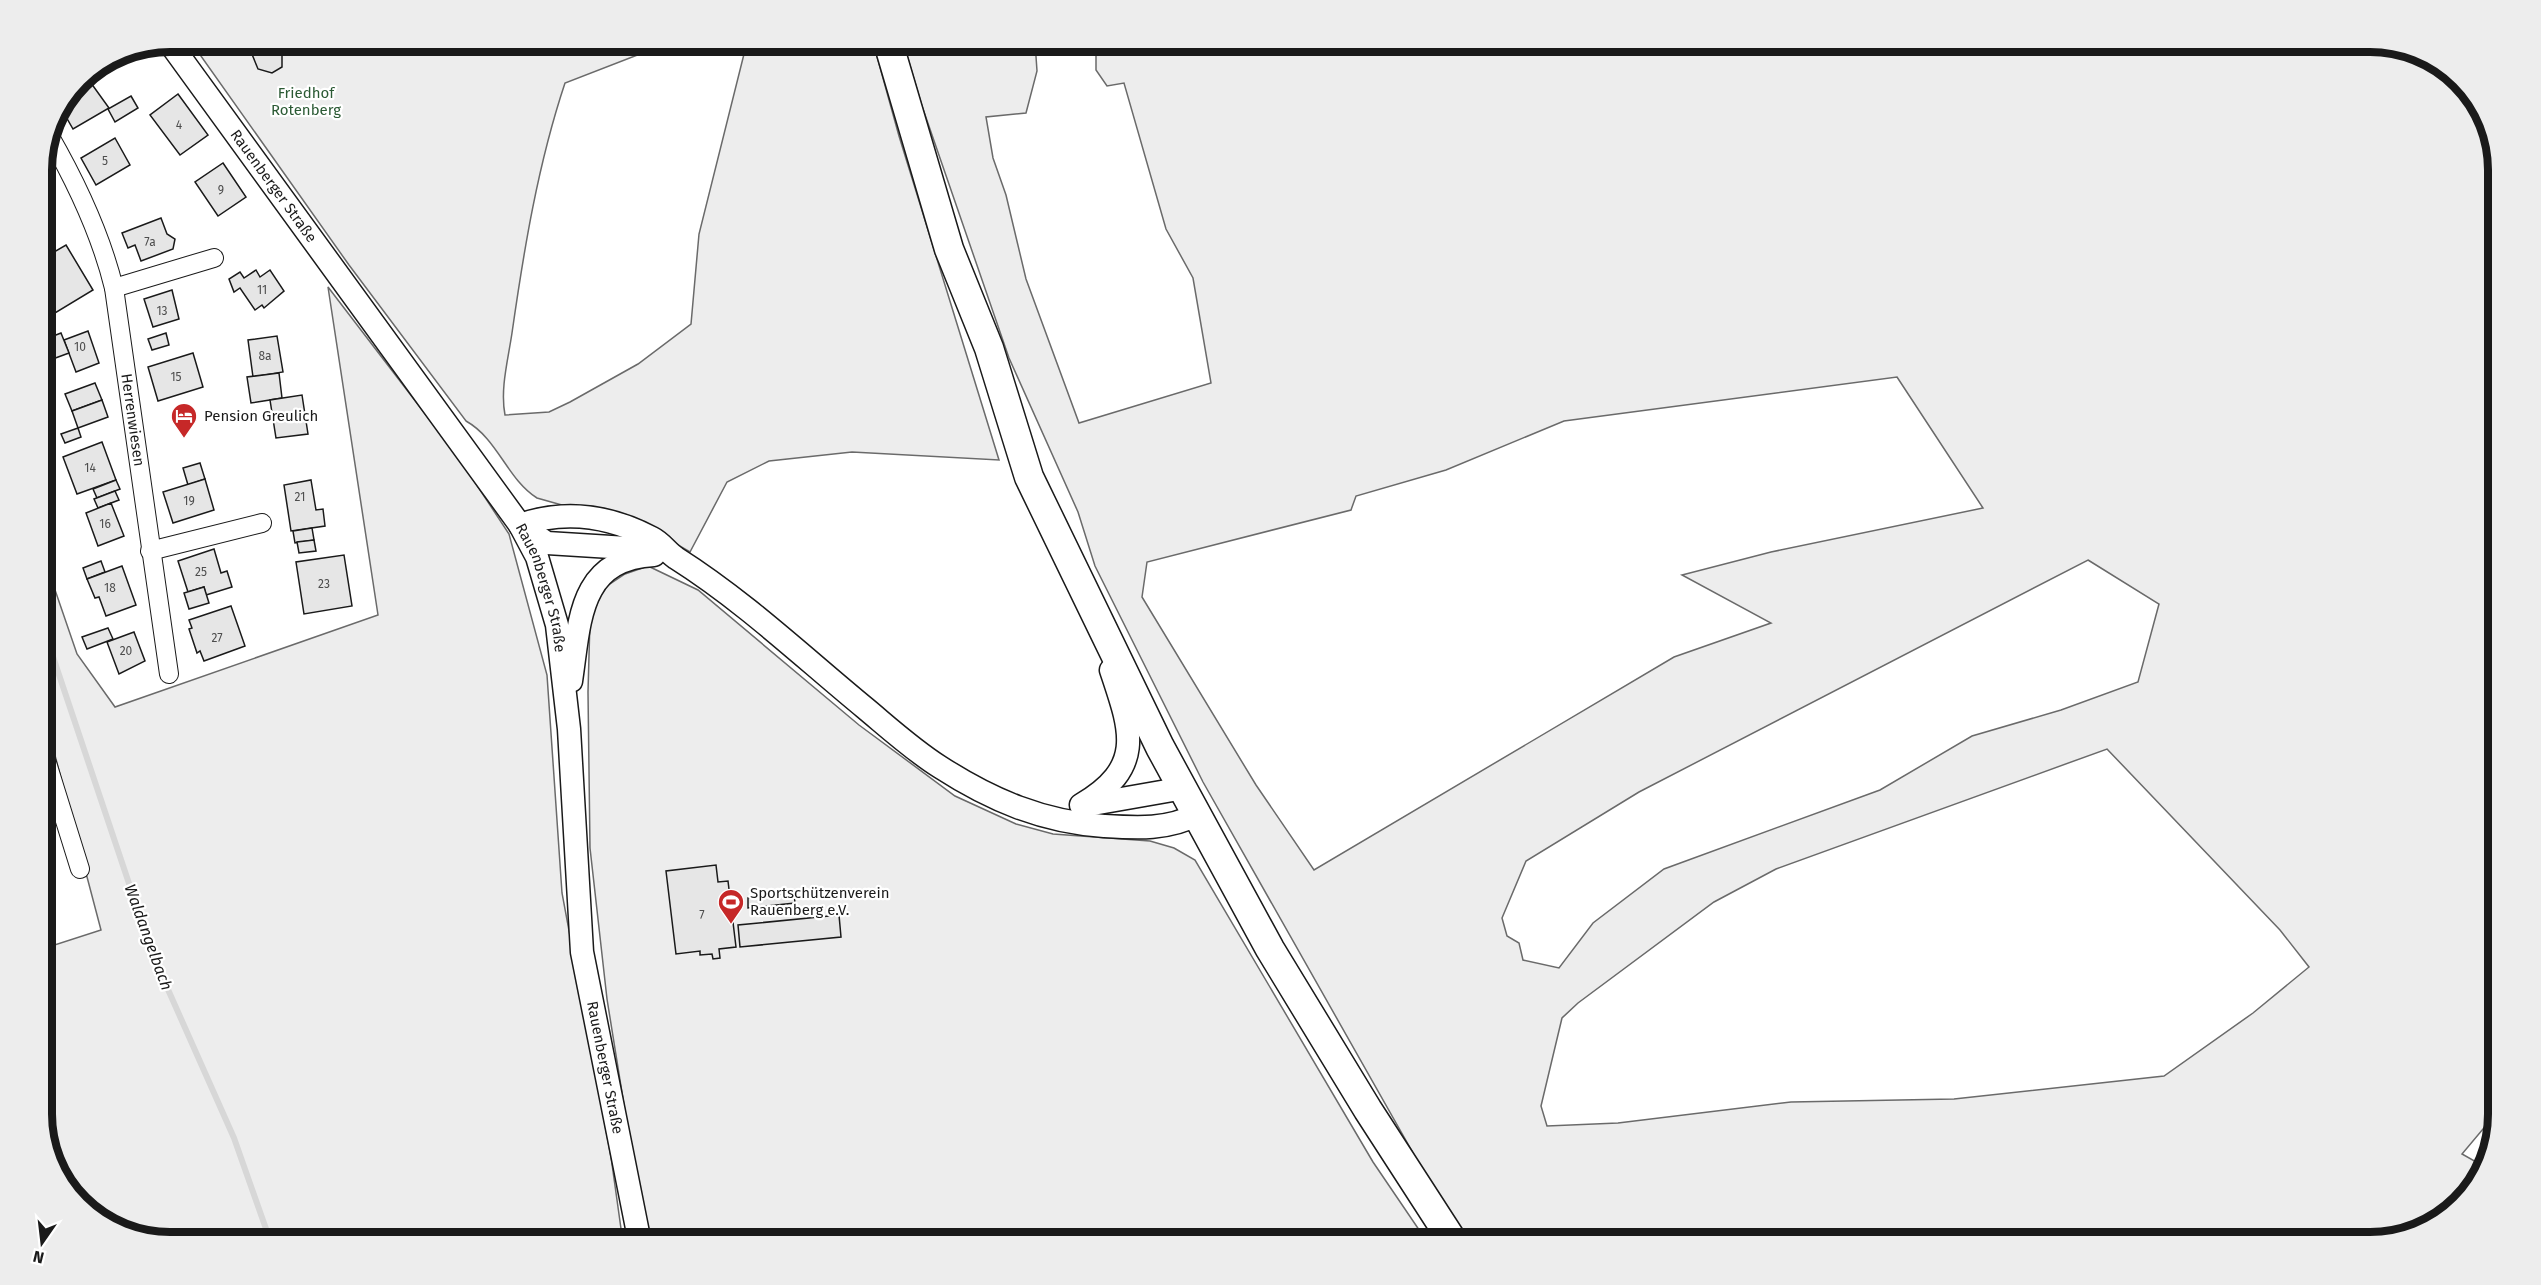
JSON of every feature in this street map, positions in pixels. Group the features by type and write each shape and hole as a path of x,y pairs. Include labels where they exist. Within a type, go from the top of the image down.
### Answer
{"main road":[{"path":"891,52 949,249 989,348 999,387 1029,477 1160,747 1296,993 1447,1232"}],"street":[{"name":"Rauenberger Straße","path":"176,52 520,525 537,557 556,625 567,709 582,952 638,1232"},
{"name":"Herrenwiesen","path":"55,148 76,188 108,263 114,288 169,675"},
{"path":"114,288 214,258"},
{"path":"520,525 551,516 588,517 652,538 664,556"},
{"path":"150,551 262,523"},
{"path":"520,525 547,543 627,549 664,556 719,587 938,766 1007,805 1056,820 1130,828 1166,826 1198,814"},
{"path":"567,709 580,620 591,588 613,565 625,559 664,556"},
{"path":"1081,806 1108,787 1127,755 1130,737 1103,645 1104,630"},
{"path":"53,782 80,869"},
{"path":"1007,805 1081,806 1184,788"}],"green space":[{"name":"Friedhof Rotenberg","path":"198,52 645,52 565,83 547,144 527,238 505,374 503,395 505,415 549,412 570,402 638,364 691,324 699,234 744,52 876,52 899,136 999,460 852,452 769,461 727,482 690,552 654,531 537,498 527,490 495,448 466,421 349,265"},
{"path":"906,52 1036,52 1037,71 1026,113 986,117 993,158 1006,195 1026,279 1079,423 1211,383 1193,278 1166,229 1124,83 1107,86 1096,70 1096,52 2370,52 2416,61 2436,72 2469,105 2482,133 2488,163 2488,1114 2487,1124 2462,1154 2478,1163 2469,1180 2454,1198 2430,1217 2401,1228 2370,1232 1458,1232 1203,782 1095,566 1078,512 1009,358 922,106","holes":["1897,377 1983,508 1771,552 1682,575 1771,623 1674,657 1314,870 1256,785 1142,597 1147,562 1351,510 1356,496 1446,470 1564,421","2088,560 2159,604 2138,682 2061,710 1972,736 1880,790 1664,869 1593,923 1559,968 1523,960 1519,943 1507,936 1502,918 1526,861 1639,792","2107,749 2280,930 2309,967 2253,1013 2164,1076 1954,1099 1791,1102 1618,1123 1547,1126 1541,1106 1562,1018 1578,1003 1714,902 1776,869"]},
{"path":"328,287 459,458 509,534 547,675 562,893 611,1157 621,1232 170,1232 147,1230 118,1220 93,1203 72,1180 59,1152 53,1122 53,945 101,930 53,748 53,584 77,654 115,707 378,615"},
{"path":"648,566 698,590 859,725 955,796 1016,824 1053,834 1150,841 1174,848 1195,860 1373,1162 1421,1232 649,1232 633,1161 607,999 590,848 588,692 590,620 604,588 625,574"}],"building":[{"path":"251,52 282,52 282,67 272,73 258,69"},
{"path":"91,83 109,108 73,129 66,116 72,105"},
{"path":"178,94 208,135 180,155 150,115"},
{"path":"131,96 138,108 115,122 108,109"},
{"path":"115,138 130,165 96,185 81,158"},
{"path":"223,163 246,197 218,216 195,182"},
{"path":"161,218 167,234 175,239 173,249 141,261 135,245 128,248 122,233"},
{"path":"66,245 93,290 55,313 53,310 53,253"},
{"path":"256,270 260,277 270,270 284,291 264,308 262,305 255,310 240,288 234,292 229,279 240,272 244,278"},
{"path":"172,290 179,319 153,327 144,299"},
{"path":"88,331 99,363 76,372 64,340"},
{"path":"61,333 69,353 53,359 53,336"},
{"path":"166,333 169,345 152,350 148,339"},
{"path":"277,336 283,372 253,377 248,340"},
{"path":"193,353 203,387 158,401 148,367"},
{"path":"279,373 282,398 251,403 247,377"},
{"path":"95,383 102,400 72,411 65,394"},
{"path":"302,395 308,434 276,438 270,400"},
{"path":"102,400 108,417 78,428 72,411"},
{"path":"78,428 81,437 65,443 61,434"},
{"path":"102,442 116,480 77,494 63,457"},
{"path":"200,463 205,479 188,485 183,468"},
{"path":"205,479 214,510 173,523 163,492"},
{"path":"116,480 120,489 97,498 93,489"},
{"path":"311,480 316,510 323,509 325,526 291,531 284,485"},
{"path":"115,491 119,500 98,508 94,499"},
{"path":"111,503 124,536 98,546 86,513"},
{"path":"312,528 314,540 295,543 293,531"},
{"path":"314,540 316,551 299,553 297,542"},
{"path":"214,549 221,573 227,571 232,587 206,595 204,587 188,592 178,561"},
{"path":"344,555 352,606 304,614 296,562"},
{"path":"101,561 105,572 87,579 83,568"},
{"path":"122,566 136,605 106,616 99,597 95,598 87,579"},
{"path":"204,587 209,603 189,609 184,593"},
{"path":"231,606 245,646 204,661 200,651 197,653 189,629 192,628 189,620"},
{"path":"108,628 113,639 87,649 82,637"},
{"path":"134,632 145,661 119,674 107,642"},
{"path":"716,865 718,882 728,881 736,947 719,949 720,958 713,959 712,954 700,955 700,951 676,954 666,871"},
{"path":"794,893 795,903 748,908 748,898"},
{"path":"839,915 841,937 740,947 738,925"}],"waterway":[{"name":"Waldangelbach","path":"53,657 154,958 234,1138 267,1232"}],"place":[{"name":"Pension Greulich","path":"184,439"},
{"name":"Sportschützenverein Rauenberg e.V.","path":"731,925"}]}
